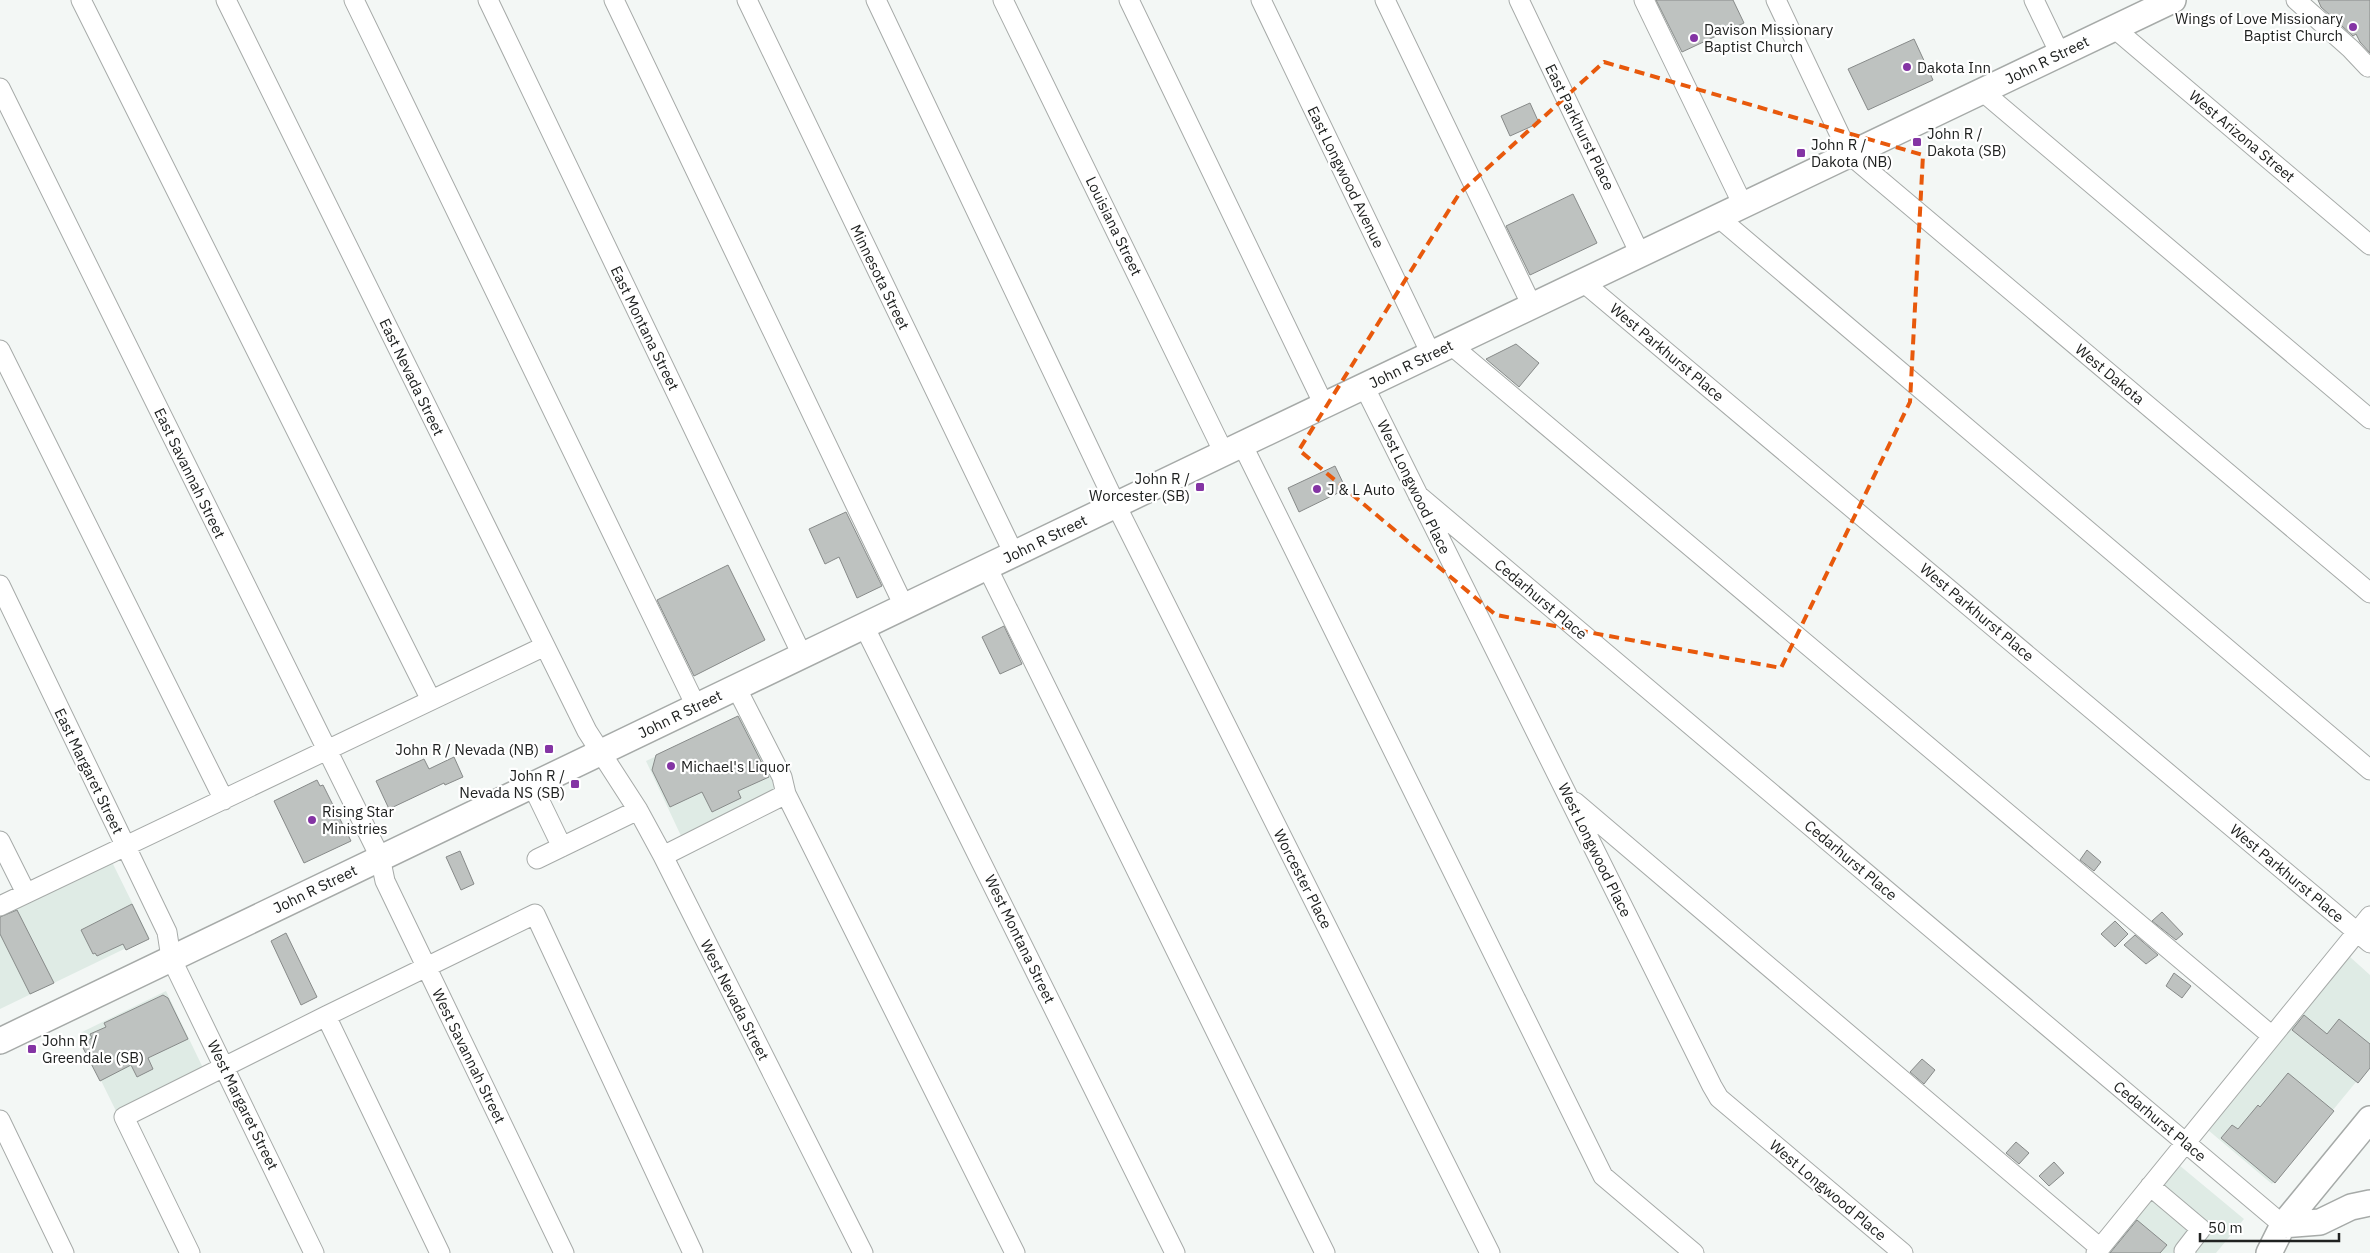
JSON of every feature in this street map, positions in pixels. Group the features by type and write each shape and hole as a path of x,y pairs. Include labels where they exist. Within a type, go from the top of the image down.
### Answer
{"main road":[{"name":"John R Street","path":"0,1041 532,784 2060,54 2162,2"},
{"path":"2269,1253 2284,1225 2370,1119"},
{"path":"2284,1225 2320,1222 2351,1207 2370,1203"}],"street":[{"path":"81,0 431,700"},
{"name":"East Nevada Street","path":"226,0 599,752"},
{"path":"354,0 696,706"},
{"name":"East Montana Street","path":"488,0 802,655"},
{"path":"614,0 904,606"},
{"name":"Minnesota Street","path":"747,0 1014,554"},
{"name":"Worcester Place","path":"876,0 1116,505 1490,1253"},
{"name":"Louisiana Street","path":"1003,0 1603,1176 1694,1253"},
{"path":"1130,0 1324,405"},
{"name":"East Longwood Avenue","path":"1261,0 1441,350"},
{"path":"1385,0 1532,306"},
{"name":"East Parkhurst Place","path":"1519,0 1640,254"},
{"path":"1644,0 1743,205"},
{"path":"1776,0 1849,154"},
{"path":"2034,0 2060,54"},
{"path":"2296,0 2368,67 2370,66"},
{"name":"West Arizona Street","path":"2114,28 2370,245"},
{"name":"East Savannah Street","path":"0,88 380,857"},
{"path":"1982,91 2370,419"},
{"name":"West Dakota","path":"1849,154 2370,593"},
{"path":"1718,217 2370,770"},
{"name":"West Parkhurst Place","path":"1583,282 2364,937"},
{"path":"0,350 224,800"},
{"path":"1441,350 2272,1036"},
{"name":"West Longwood Place","path":"1364,386 1719,1098 1903,1253"},
{"name":"Cedarhurst Place","path":"1418,495 2284,1225"},
{"path":"987,567 1325,1253"},
{"name":"East Margaret Street","path":"0,585 167,932 171,958"},
{"name":"West Montana Street","path":"864,626 1175,1253"},
{"path":"0,906 545,646"},
{"path":"736,687 782,777 786,794 1016,1253"},
{"name":"West Nevada Street","path":"599,752 638,810 663,856 862,1253"},
{"path":"532,784 562,847"},
{"path":"663,856 786,794"},
{"path":"1568,796 2098,1251 2272,1036 2364,937 2370,916"},
{"path":"536,859 638,810"},
{"path":"0,841 26,894"},
{"name":"West Savannah Street","path":"380,857 385,881 564,1253"},
{"path":"190,1253 124,1117 535,914 694,1253"},
{"name":"West Margaret Street","path":"171,958 314,1253"},
{"path":"326,1016 440,1253"},
{"path":"0,1120 64,1253"},
{"path":"2150,1186 2201,1229 2184,1252"}],"highlighted area":[{"path":"1604,62 1923,155 1910,402 1781,668 1496,615 1299,450 1459,194"}],"shaded area":[{"path":"745,715 781,791 682,838 646,761"},
{"path":"112,862 149,937 0,1009 0,916"},
{"path":"2349,956 2370,975 2370,1065 2272,1184 2208,1130"},
{"path":"166,991 203,1068 116,1111 78,1034"},
{"path":"2179,1165 2244,1219 2216,1253 2106,1253"}],"building":[{"name":"Davison Missionary Baptist Church","path":"1656,0 1733,0 1744,23 1682,52"},
{"name":"Wings of Love Missionary Baptist Church","path":"2318,0 2370,0 2370,53 2360,42 2356,34 2353,36 2321,7"},
{"path":"1914,39 1933,80 1868,110 1848,69"},
{"path":"1530,103 1539,123 1510,136 1501,116"},
{"path":"1573,194 1597,243 1530,275 1506,226"},
{"path":"1516,344 1539,363 1519,387 1486,359"},
{"path":"1335,466 1346,489 1299,512 1288,488"},
{"path":"846,512 882,586 857,598 839,557 825,564 809,529"},
{"path":"728,565 765,640 694,676 657,600"},
{"path":"1004,626 1022,664 1000,674 982,637"},
{"path":"738,716 769,777 738,791 741,798 712,812 702,792 670,807 652,770 656,755"},
{"path":"454,757 463,777 445,785 444,783 389,809 376,781 424,759 429,769"},
{"name":"Rising Star Ministries","path":"317,780 320,786 323,785 351,841 304,863 274,801"},
{"path":"2087,850 2101,862 2094,871 2080,860"},
{"path":"460,851 474,884 461,890 446,857"},
{"path":"132,904 149,939 126,950 123,944 97,956 95,953 93,954 81,930"},
{"path":"17,910 54,983 30,994 0,934 0,917"},
{"path":"2162,912 2183,934 2176,940 2152,921"},
{"path":"2115,921 2128,934 2115,947 2101,934"},
{"path":"286,933 317,997 301,1005 271,941"},
{"path":"2135,935 2158,955 2146,964 2124,945"},
{"path":"2174,973 2191,986 2182,998 2166,986"},
{"path":"163,995 168,998 188,1039 148,1058 153,1069 137,1077 131,1065 100,1081 81,1044 92,1038 90,1034 106,1027 104,1023"},
{"path":"2304,1015 2327,1034 2339,1019 2370,1044 2370,1068 2358,1083 2292,1030"},
{"path":"1922,1059 1935,1070 1924,1084 1910,1072"},
{"path":"2288,1073 2334,1111 2275,1183 2221,1138 2232,1125 2238,1129 2258,1105 2260,1107"},
{"path":"2016,1142 2029,1153 2019,1164 2006,1153"},
{"path":"2054,1162 2064,1173 2049,1186 2039,1176"},
{"path":"2137,1220 2167,1245 2160,1253 2110,1253"}],"place":[{"name":"Wings of Love Missionary Baptist Church","path":"2353,27"},
{"name":"Davison Missionary Baptist Church","path":"1694,38"},
{"name":"Dakota Inn","path":"1907,67"},
{"name":"John R / Dakota (SB)","path":"1917,142"},
{"name":"John R / Dakota (NB)","path":"1801,153"},
{"name":"John R / Worcester (SB)","path":"1200,487"},
{"name":"J & L Auto","path":"1317,489"},
{"name":"John R / Nevada (NB)","path":"549,749"},
{"name":"Michael's Liquor","path":"671,766"},
{"name":"John R / Nevada NS (SB)","path":"575,784"},
{"name":"Rising Star Ministries","path":"312,820"},
{"name":"John R / Greendale (SB)","path":"32,1049"}]}
